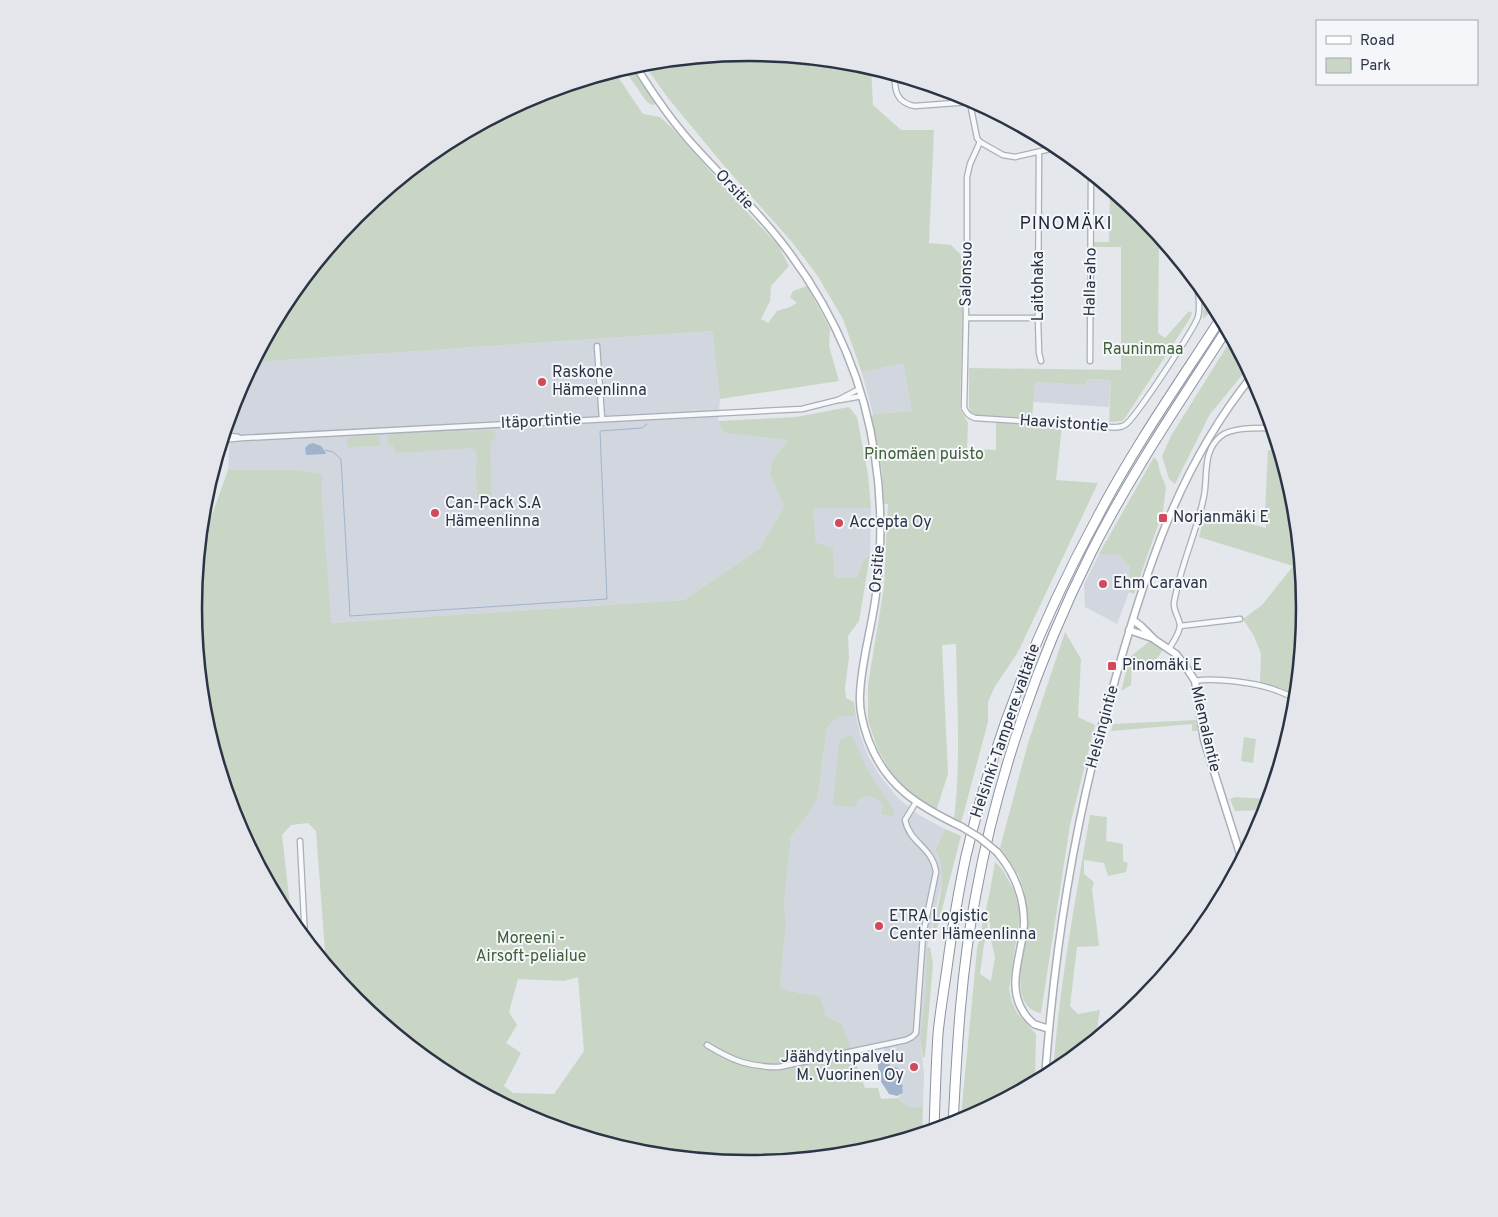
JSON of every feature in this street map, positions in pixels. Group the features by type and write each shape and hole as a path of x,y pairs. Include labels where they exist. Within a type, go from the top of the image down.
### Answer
{"highway":[{"name":"Helsinki-Tampere valtatie","path":"934,1123 938,1032 962,873 980,804 1012,706 1037,640 1098,514 1146,433 1217,325"},
{"name":"Helsinki-Tampere valtatie","path":"953,1116 962,983 976,894 997,803 1028,703 1060,618 1092,551 1128,484 1223,335"}],"main road":[{"name":"Orsitie","path":"639,73 676,124 781,241 800,268 839,335 861,392 875,456 880,508 881,541 876,596 861,681 861,714 865,732 880,764 896,786 928,810 980,838 997,852 1009,867 1021,897 1024,923 1015,985 1018,1001 1025,1014 1034,1024 1049,1029"},
{"name":"Helsingintie","path":"1046,1068 1062,920 1077,834 1096,748 1129,630 1153,558 1185,480 1217,424 1247,382"},
{"name":"Miemalantie","path":"1133,620 1180,659 1195,681 1204,740 1239,852"},
{"name":"Miemalantie","path":"1129,630 1156,640"}],"street":[{"path":"894,81 894,87 898,95 908,105 915,106 954,102"},
{"path":"971,109 977,138 980,142 1003,155 1008,157 1021,156 1048,150"},
{"name":"Salonsuo","path":"964,408 965,254 967,244 968,177 970,164 980,142"},
{"name":"Laitohaka","path":"1039,152 1038,318 1041,361"},
{"name":"Halla-aho","path":"1090,361 1091,181"},
{"name":"Haavistontie","path":"964,408 966,413 975,418 1124,426 1136,414 1189,335 1198,316 1200,306 1199,297"},
{"path":"966,318 1038,318"},
{"path":"597,346 602,419"},
{"name":"Itäportintie","path":"229,439 802,410 861,392"},
{"path":"1169,649 1180,626 1174,605 1181,574 1204,497 1209,450 1220,436 1229,431 1265,429"},
{"name":"Itäportintie","path":"230,436 242,438"},
{"path":"1180,626 1240,618"},
{"path":"1195,681 1215,680 1264,686 1289,696"},
{"path":"707,1045 736,1062 763,1067 779,1067 912,1038 917,1029 923,935 936,872 930,854 912,837 906,827 905,820 916,802"},
{"path":"300,841 303,926"}],"shaded area":[{"path":"712,331 720,399 718,421 724,433 788,440 773,459 770,474 784,507 759,549 684,600 330,623 322,474 297,470 228,470 230,437 243,399 260,361"},
{"path":"903,363 912,411 873,414 862,373"},
{"path":"1086,379 1111,380 1109,407 1033,402 1035,382 1085,385"},
{"path":"813,508 871,508 870,556 863,559 857,578 835,578 833,548 816,542"},
{"path":"1111,552 1121,557 1130,567 1129,592 1117,624 1085,607 1084,585 1099,554"},
{"path":"839,716 856,716 860,735 868,756 880,776 898,798 919,815 945,829 935,849 943,870 927,948 925,997 920,1038 924,1074 923,1106 914,1108 898,1098 903,1093 898,1068 889,1065 882,1042 850,1049 842,1024 826,1016 820,996 789,991 780,986 786,922 784,903 791,837 808,814 821,770 827,728"}],"green space":[{"name":"Pinomäen puisto","path":"713,62 785,62 820,66 871,76 873,105 901,130 934,130 929,243 951,245 960,254 964,265 960,409 968,423 967,449 996,450 996,422 1062,426 1056,480 1098,483 1018,652 994,688 988,702 988,722 961,823 954,820 958,754 956,644 942,645 948,774 936,811 910,794 894,778 877,748 868,720 868,685 884,587 888,504 883,504 882,470 871,418 873,414 912,411 903,363 862,373 843,319 817,275 792,242 726,168 668,98 649,71"},
{"path":"635,74 656,104 652,105 647,102 628,75"},
{"path":"618,77 643,114 660,117 672,128 778,245 789,266 771,286 770,301 761,319 768,323 777,311 797,303 790,297 793,291 807,286 830,329 829,346 839,381 720,399 712,331 260,361 294,304 315,275 362,222 416,174 445,153 507,118 573,90"},
{"name":"Rauninmaa","path":"1110,197 1159,247 1158,333 1165,338 1189,311 1192,313 1123,421 1109,422 1111,380 1086,379 1086,385 1035,382 1032,418 973,415 969,407 969,368 1121,370 1121,247 1094,247 1094,242 1109,242"},
{"path":"1204,304 1209,313 1203,319"},
{"path":"1228,344 1243,374 1210,414 1175,484 1169,479 1162,456 1171,436"},
{"name":"Moreeni - Airsoft-pelialue","path":"849,407 857,417 868,474 871,508 813,508 816,542 833,548 835,578 857,578 863,559 870,556 859,621 848,636 849,658 845,688 846,698 854,702 856,716 839,716 827,728 817,798 791,837 784,903 786,922 780,986 789,991 820,996 826,1016 842,1024 865,1088 878,1088 881,1099 898,1098 909,1107 923,1106 922,1128 856,1145 820,1151 785,1155 713,1155 642,1145 607,1137 573,1127 507,1099 445,1064 416,1043 362,995 325,954 316,831 308,823 291,825 282,835 290,907 275,882 243,818 231,784 220,750 206,680 202,608 206,537 208,526 228,470 297,470 322,474 331,623 684,600 759,549 784,507 770,474 773,459 788,440 724,433 718,421 796,417","holes":["578,977 584,1051 554,1094 513,1093 504,1086 521,1053 506,1043 517,1025 509,1012 518,979 564,981"]},
{"path":"494,431 496,440 490,441 492,508 478,509 476,451 471,448 396,453 393,445 388,445 388,437 392,434"},
{"path":"376,435 380,437 380,445 348,447 347,439 350,437"},
{"path":"1268,450 1272,450 1286,502 1292,537 1295,573 1295,644 1290,692 1260,683 1261,654 1254,636 1243,619 1262,605 1293,566 1199,537 1205,512 1266,528"},
{"path":"1154,457 1158,462 1166,487 1163,511 1134,594 1129,592 1130,567 1122,558 1116,555 1099,554"},
{"path":"1065,632 1081,659 1078,717 1095,725 1070,825 1041,1013 1030,1008 1023,999 1021,973 1027,930 1027,908 1024,889 1019,876 1000,848 1028,743"},
{"path":"1150,641 1163,650 1154,662 1132,663 1131,685 1121,691 1130,657"},
{"path":"1196,720 1198,731 1192,731 1192,724 1111,731 1113,724"},
{"path":"850,736 853,738 868,771 894,810 894,816 881,814 883,805 868,796 859,799 854,807 833,805 839,742 843,738"},
{"path":"1244,737 1256,739 1253,763 1241,761"},
{"path":"1235,797 1262,799 1258,810 1235,811 1230,799"},
{"path":"1090,815 1107,817 1106,841 1123,844 1123,861 1128,863 1126,872 1108,876 1104,863 1084,860 1084,874 1094,882 1092,889 1099,946 1077,947 1070,1006 1078,1014 1100,1010 1097,1031 1054,1063 1063,976"},
{"path":"945,829 961,836 935,936 931,935 941,891 942,869 940,859 935,850"},
{"path":"995,862 1002,869 1014,890 1020,914 1009,989 1017,1013 1036,1034 1035,1075 991,1099 961,1112 977,949","holes":["987,921 990,923 995,957 991,981 980,974 984,944 988,933"]},
{"path":"930,947 933,964 925,1057 923,1058 920,1038 925,997 927,948"}],"water":[{"path":"313,443 321,446 326,453 306,455 305,448"},
{"path":"885,1053 890,1066 898,1068 903,1093 897,1096 889,1094 878,1077 878,1059"}],"waterway":[{"path":"325,450 333,452 341,459 350,616 607,599 600,431 642,428 647,424"}],"place":[{"name":"Raskone Hämeenlinna","path":"542,382"},
{"name":"Can-Pack S.A Hämeenlinna","path":"435,513"},
{"name":"Norjanmäki E","path":"1163,518"},
{"name":"Accepta Oy","path":"839,523"},
{"name":"Ehm Caravan","path":"1103,584"},
{"name":"Pinomäki E","path":"1112,666"},
{"name":"ETRA Logistic Center Hämeenlinna","path":"879,926"},
{"name":"Jäähdytinpalvelu M. Vuorinen Oy","path":"914,1067"}],"district":[{"name":"PINOMÄKI","path":"1066,224"}]}
